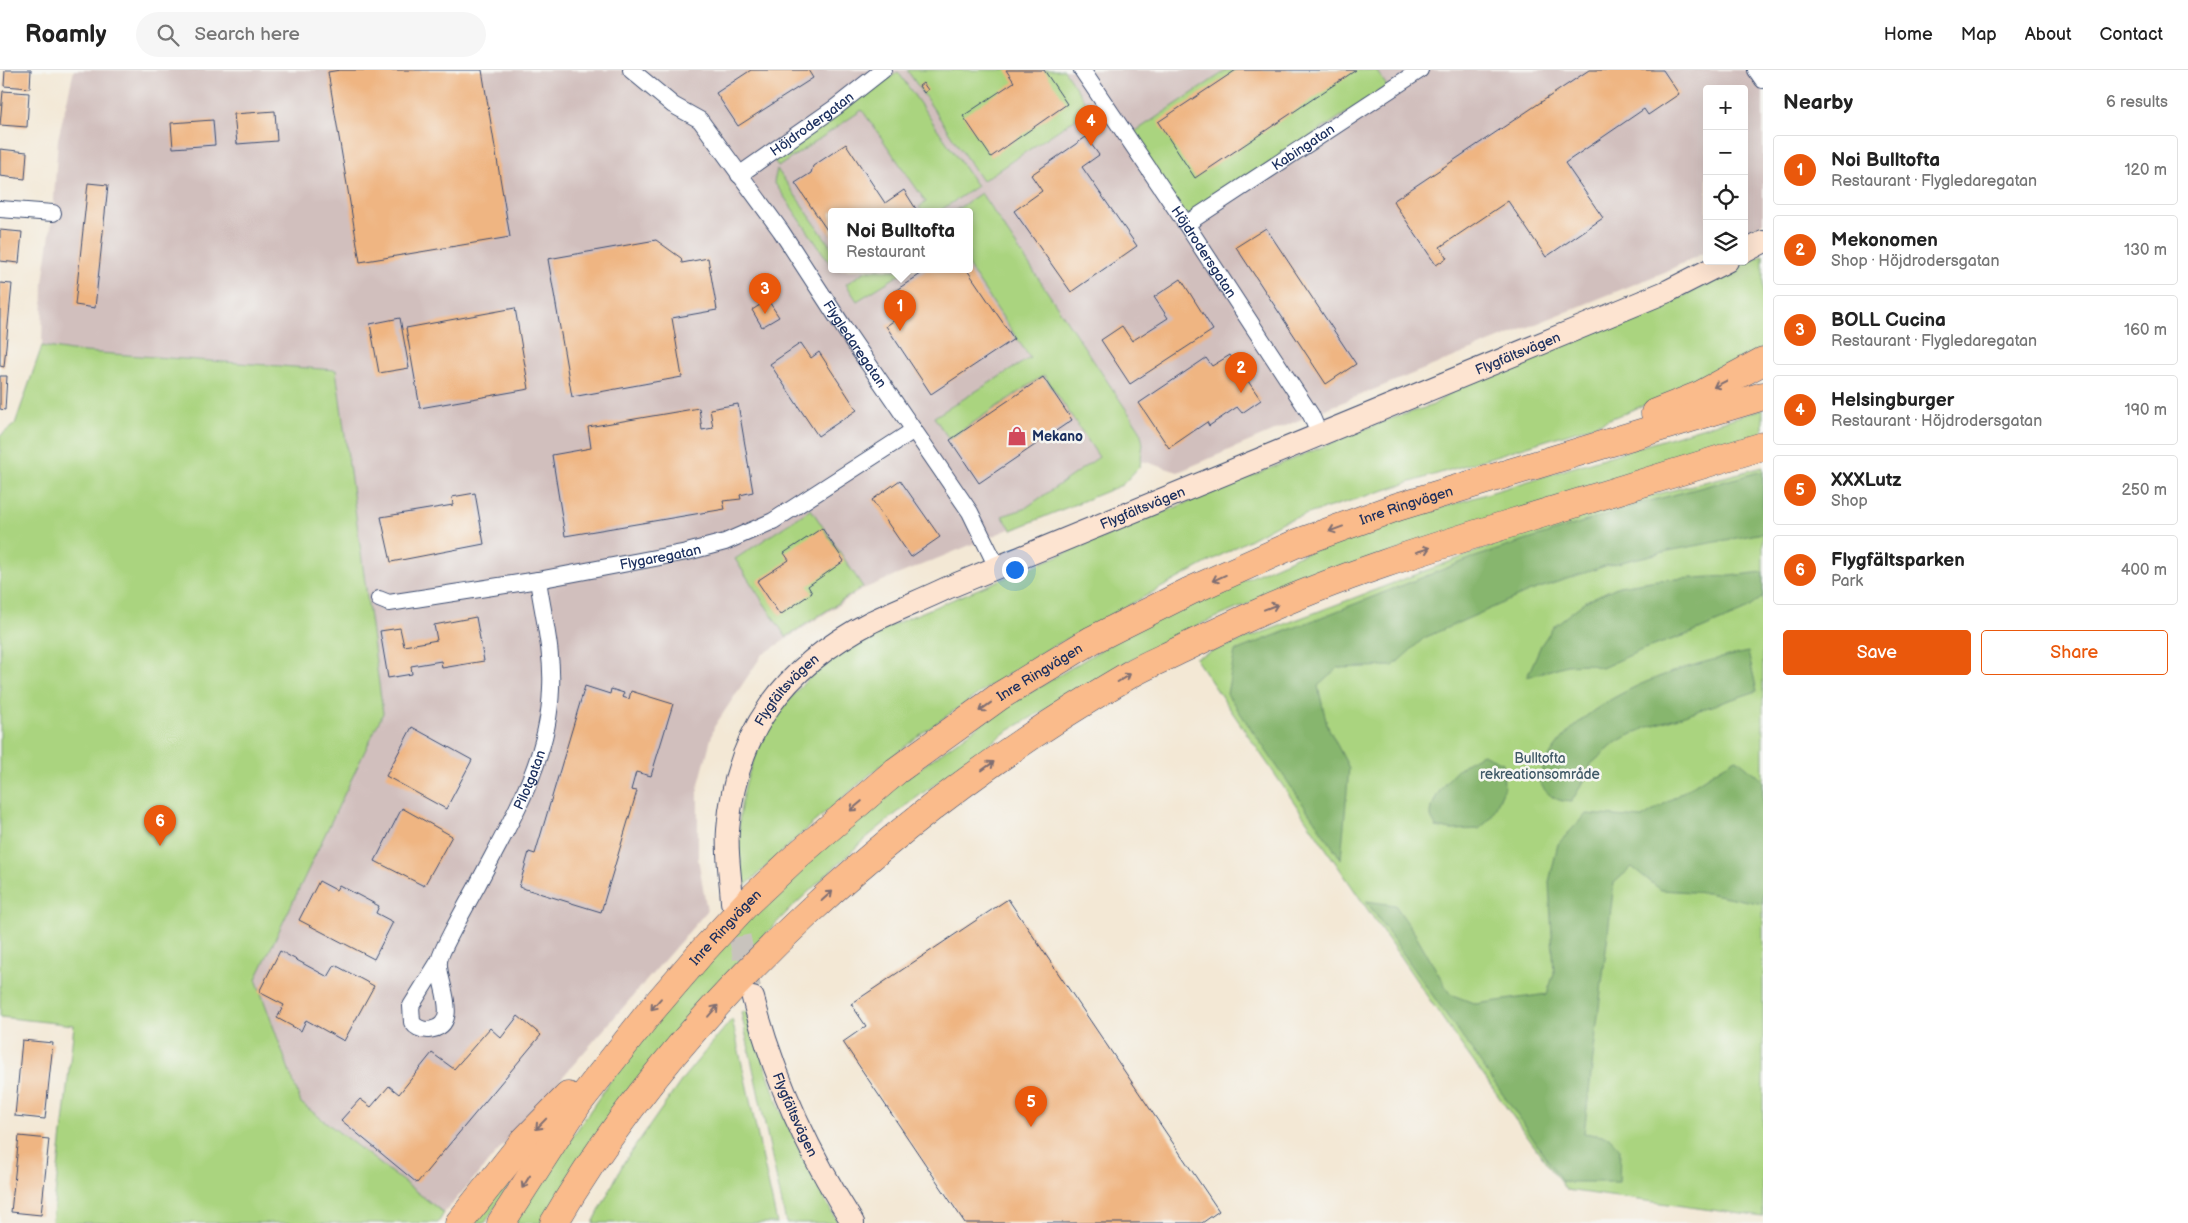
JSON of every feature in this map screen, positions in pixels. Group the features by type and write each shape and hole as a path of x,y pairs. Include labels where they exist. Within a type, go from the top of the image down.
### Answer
{"highway":[{"path":"1499,476 1700,394 1763,361"},
{"name":"Inre Ringvägen","path":"501,1223 578,1102 650,1012 748,902 799,854 896,771 1000,696 1092,640 1190,591 1295,544 1398,507 1763,396"},
{"path":"554,1223 609,1139 680,1048 760,961 806,915 852,874 948,794 1013,747 1132,673 1258,612 1396,559 1763,446"},
{"path":"577,1223 594,1189 624,1141 671,1077 680,1048"},
{"path":"459,1223 524,1141 568,1095 604,1071"}],"street":[{"name":"Flygledaregatan","path":"631,70 673,105 700,120 781,231 970,512 998,569"},
{"name":"Höjdrodergatan","path":"739,175 836,108 883,70"},
{"name":"Höjdrodersgatan","path":"1082,70 1311,415 1320,436"},
{"name":"Kabingatan","path":"1186,224 1420,70"},
{"path":"1756,70 1763,80"},
{"path":"0,209 52,214"},
{"path":"1748,250 1763,242"},
{"name":"Flygfältsvägen","path":"732,902 728,832 733,786 752,734 775,696 800,669 832,645 871,623 948,588 998,569 1651,298 1719,265"},
{"name":"Flygaregatan","path":"379,599 389,603 538,580 687,552 731,540 773,521 914,430"},
{"name":"Pilotgatan","path":"438,961 530,782 542,750 549,717 552,687 538,580"},
{"name":"Flygfältsvägen","path":"753,998 776,1072 800,1128 853,1223"}],"shaded area":[{"path":"74,70 1763,70 1763,222 1748,230 1748,85 1703,85 1703,253 1667,271 1311,415 1178,472 1143,461 1107,489 863,589 762,655 714,727 698,788 698,858 707,911 444,1213 301,1103 256,979 383,713 71,351 42,346 43,282 53,213 58,139"}],"green space":[{"path":"907,70 1064,70 1090,109 982,181"},
{"path":"1227,70 1376,70 1387,86 1186,219 1130,135"},
{"path":"898,72 977,186 944,208 920,208 926,202 862,110 778,167 772,158"},
{"path":"777,169 828,243 828,261 774,182"},
{"path":"981,193 1140,430 1143,444 1140,466 1122,485 1012,530 1002,516 1024,509 1099,457 1044,375 949,439 934,417 1030,358 973,273 973,208 959,208"},
{"path":"1763,255 1763,348 1682,390 1592,426 1282,522 1041,653 984,690 925,731 874,771 812,824 742,889 739,824 742,799 757,752 768,730 797,690 834,657 851,645 908,618 1387,420 1433,405 1456,389 1680,298 1744,265 1748,265 1748,263"},
{"path":"862,273 902,273 857,301 846,284"},
{"path":"42,346 71,351 336,370 383,713 256,979 301,1103 444,1213 438,1223 52,1223 74,1025 0,1017 0,436 15,424"},
{"path":"1763,409 1763,433 1300,582 1194,627 1147,651 1006,732 908,804 865,839 790,909 710,994 541,1223 514,1223 636,1043 767,898 891,789 995,714 1137,628 1298,556 1398,521"},
{"name":"Bulltofta rekreationsområde","path":"1763,467 1763,1217 1566,1190 1449,1028 1195,658 1568,517"},
{"path":"1763,471 1763,533 1668,551 1605,566 1528,592 1424,638 1393,666 1338,668 1318,686 1327,725 1349,768 1341,859 1227,694 1235,651 1472,558 1639,504"},
{"path":"811,509 863,587 786,637 735,559"},
{"path":"1763,572 1763,597 1744,611 1692,633 1644,649 1602,668 1587,664 1567,665 1527,677 1541,645 1554,626 1586,601 1619,586 1657,580"},
{"path":"1748,652 1757,691 1645,728 1618,741 1591,764 1586,778 1571,802 1555,799 1538,780 1552,752 1572,728 1597,708 1625,692 1656,678 1687,667"},
{"path":"1483,754 1503,763 1504,789 1491,818 1479,829 1451,830 1436,827 1431,817 1436,797 1457,770 1475,757"},
{"path":"1736,758 1763,781 1763,904 1707,893 1661,890 1632,867 1614,883 1584,1133 1609,1137 1620,1149 1619,1182 1562,1182 1513,1109 1366,901 1395,905 1416,935 1450,994 1476,1004 1547,994 1554,973 1549,882 1558,844 1586,814 1642,818"},
{"path":"746,1011 780,1109 813,1178 838,1223 786,1223 741,1012"},
{"path":"732,1019 777,1223 593,1223 624,1162 684,1077"},
{"path":"527,1158 485,1223 468,1223"}],"building":[{"path":"5,70 31,70 30,88 4,86"},
{"path":"340,70 482,70 510,237 360,262 328,72"},
{"path":"751,70 808,70 813,78 738,126 716,93"},
{"path":"1006,70 1044,70 1067,104 991,157 963,116 1014,82"},
{"path":"1236,70 1356,70 1195,178 1158,122"},
{"path":"1589,70 1663,70 1679,94 1648,115 1644,109 1565,163 1603,218 1546,257 1508,201 1440,247 1447,258 1436,265 1393,201"},
{"path":"923,83 928,90 924,93 919,86"},
{"path":"3,91 29,93 27,127 0,125"},
{"path":"275,111 277,141 237,144 234,114"},
{"path":"213,120 215,145 173,148 171,123"},
{"path":"1086,137 1099,155 1082,167 1137,246 1071,292 1014,211 1042,191 1031,175"},
{"path":"846,144 885,203 904,190 915,208 828,208 828,232 795,183 811,173 813,166"},
{"path":"0,149 27,152 25,179 0,176"},
{"path":"88,183 108,185 95,308 75,305"},
{"path":"1266,228 1356,364 1326,384 1236,247"},
{"path":"0,230 22,232 19,263 0,261"},
{"path":"656,240 681,258 682,263 708,258 717,310 672,318 682,377 572,397 548,259"},
{"path":"922,273 969,273 1014,339 931,394 886,326 907,312 893,292"},
{"path":"1181,279 1213,330 1130,384 1101,340 1122,326 1132,341 1168,318 1154,297"},
{"path":"0,283 12,284 4,367 0,366"},
{"path":"768,300 779,317 762,327 752,310"},
{"path":"515,308 529,389 420,408 406,328"},
{"path":"400,318 409,368 379,373 370,324"},
{"path":"801,343 811,358 819,352 857,410 818,436 770,364"},
{"path":"1230,355 1261,400 1242,413 1237,407 1209,426 1207,422 1169,448 1139,403 1206,358 1212,366"},
{"path":"0,376 7,376 5,410 0,409"},
{"path":"1043,377 1072,420 979,483 950,440"},
{"path":"738,404 753,492 740,495 741,499 723,501 725,509 565,536 552,455 591,448 588,427 699,408 702,430 713,428 710,409"},
{"path":"900,480 940,537 911,557 872,500"},
{"path":"475,493 484,544 391,562 381,517 453,505 452,497"},
{"path":"822,528 844,561 808,586 812,593 780,615 757,581 789,560 784,553"},
{"path":"476,617 484,661 442,668 441,661 411,666 412,674 388,678 380,631 400,628 404,646 437,640 434,625"},
{"path":"585,686 610,694 611,689 624,693 622,697 629,699 631,691 673,704 651,776 636,772 631,790 637,791 601,912 519,887 529,852 535,854"},
{"path":"412,727 472,760 446,809 386,776"},
{"path":"402,808 452,836 424,886 375,861"},
{"path":"319,881 336,890 339,885 379,906 376,913 393,922 374,959 299,920"},
{"path":"1008,899 1219,1211 1202,1223 965,1223 843,1042 866,1026 851,1004"},
{"path":"280,951 328,977 335,965 374,986 344,1041 306,1020 301,1031 277,1018 284,1005 259,992"},
{"path":"518,1016 541,1035 417,1183 341,1120 360,1099 371,1107 389,1086 399,1094 432,1053 454,1069 490,1028 501,1038"},
{"path":"22,1040 53,1043 45,1119 15,1116"},
{"path":"19,1136 49,1139 41,1215 11,1212"}],"tunnel":[{"path":"733,904 750,988"}],"place":[{"name":"Helsingburger","path":"1091,146"},
{"name":"BOLL Cucina","path":"765,314"},
{"name":"Noi Bulltofta","path":"900,331"},
{"name":"Mekonomen","path":"1241,393"},
{"name":"Mekano","path":"1017,436"},
{"name":"Flygfältsparken","path":"160,846"},
{"name":"XXXLutz","path":"1031,1127"}]}
